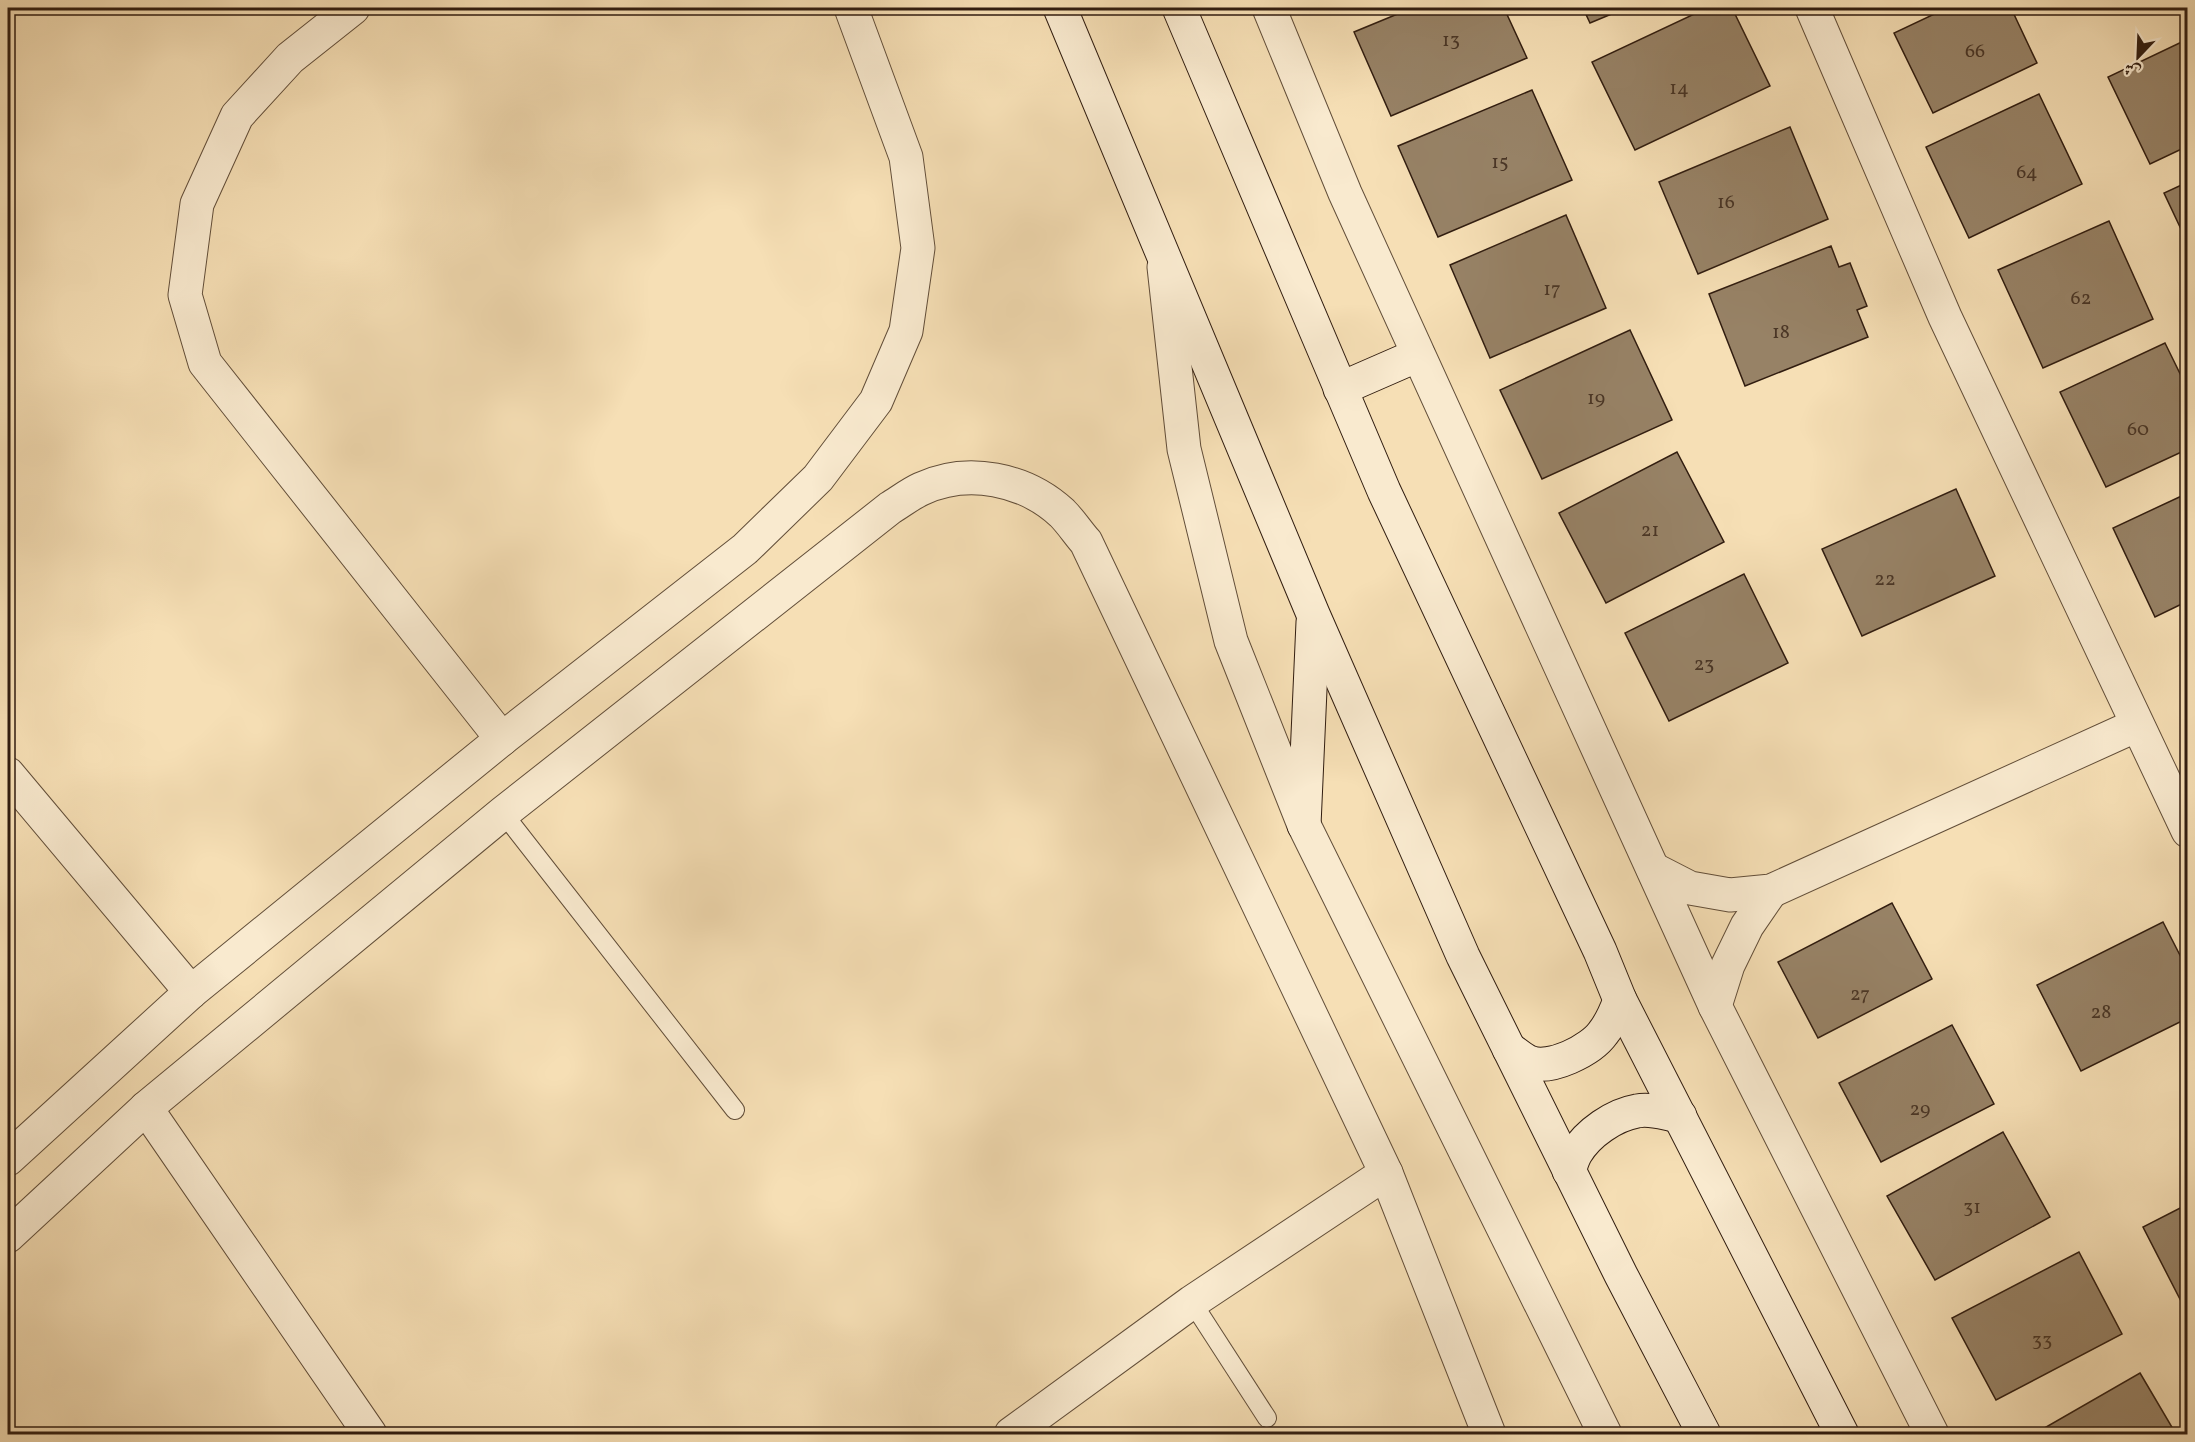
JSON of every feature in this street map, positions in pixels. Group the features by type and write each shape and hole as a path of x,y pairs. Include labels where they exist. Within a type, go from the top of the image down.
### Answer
{"street":[{"path":"353,8 290,58 237,116 197,204 185,295 205,363 502,739"},
{"path":"8,1158 191,992 502,739 745,549 818,478 876,401 906,331 918,248 906,157 851,8"},
{"path":"1060,8 1314,614 1463,956 1569,1171 1704,1434"},
{"path":"1179,8 1384,491 1595,940 1620,1000 1842,1434"},
{"path":"1269,8 1345,193 1715,1006 1932,1434"},
{"path":"1812,8 1945,317 2187,831"},
{"path":"1162,253 1184,449 1231,641 1304,825 1605,1434"},
{"path":"1340,389 1418,355"},
{"path":"8,1236 146,1108 503,813 890,508 922,489 960,478 999,479 1033,492 1062,514 1086,542 1386,1173 1489,1434"},
{"path":"1304,825 1314,614"},
{"path":"1653,869 1690,888 1700,890 1730,895 1772,891 2137,725"},
{"path":"8,774 191,992"},
{"path":"1715,1006 1728,964 1747,926 1772,891"},
{"path":"1509,1049 1530,1063 1546,1065 1562,1061 1602,1036 1620,1000"},
{"path":"146,1108 370,1434"},
{"path":"1569,1171 1576,1154 1597,1130 1609,1121 1637,1111 1652,1110 1680,1116"},
{"path":"1011,1434 1192,1302 1386,1173"}],"lane":[{"path":"503,813 735,1110"},
{"path":"1192,1302 1267,1418"}],"building":[{"path":"1412,8 1504,8 1527,58 1391,116 1354,32"},
{"path":"1583,8 1626,8 1590,23"},
{"path":"1707,8 1732,8 1770,86 1635,150 1592,62"},
{"path":"1947,8 2011,8 2037,63 1933,113 1894,33"},
{"path":"2188,39 2188,146 2150,164 2108,77"},
{"path":"1532,90 1572,180 1438,237 1398,146"},
{"path":"2039,94 2082,184 1969,238 1926,147"},
{"path":"1790,127 1828,219 1698,274 1659,182"},
{"path":"2188,182 2188,244 2164,193"},
{"path":"1566,215 1606,308 1490,358 1450,265"},
{"path":"2109,221 2153,319 2043,368 1998,270"},
{"path":"1831,246 1839,267 1850,263 1867,306 1857,310 1868,337 1745,386 1709,294"},
{"path":"1630,330 1672,420 1542,479 1500,390"},
{"path":"2165,343 2188,390 2188,449 2106,487 2060,392"},
{"path":"1677,452 1724,542 1606,603 1559,513"},
{"path":"1956,489 1995,576 1862,636 1822,549"},
{"path":"2188,493 2188,601 2155,617 2113,528"},
{"path":"1744,574 1788,663 1669,721 1625,633"},
{"path":"1892,903 1932,979 1818,1038 1778,962"},
{"path":"2163,922 2188,971 2188,1018 2081,1071 2037,985"},
{"path":"1952,1025 1994,1104 1881,1162 1839,1083"},
{"path":"2003,1132 2050,1217 1935,1280 1887,1196"},
{"path":"2188,1204 2188,1307 2185,1309 2143,1227"},
{"path":"2079,1252 2122,1334 1996,1400 1952,1318"},
{"path":"2140,1373 2176,1434 2034,1434"}]}
